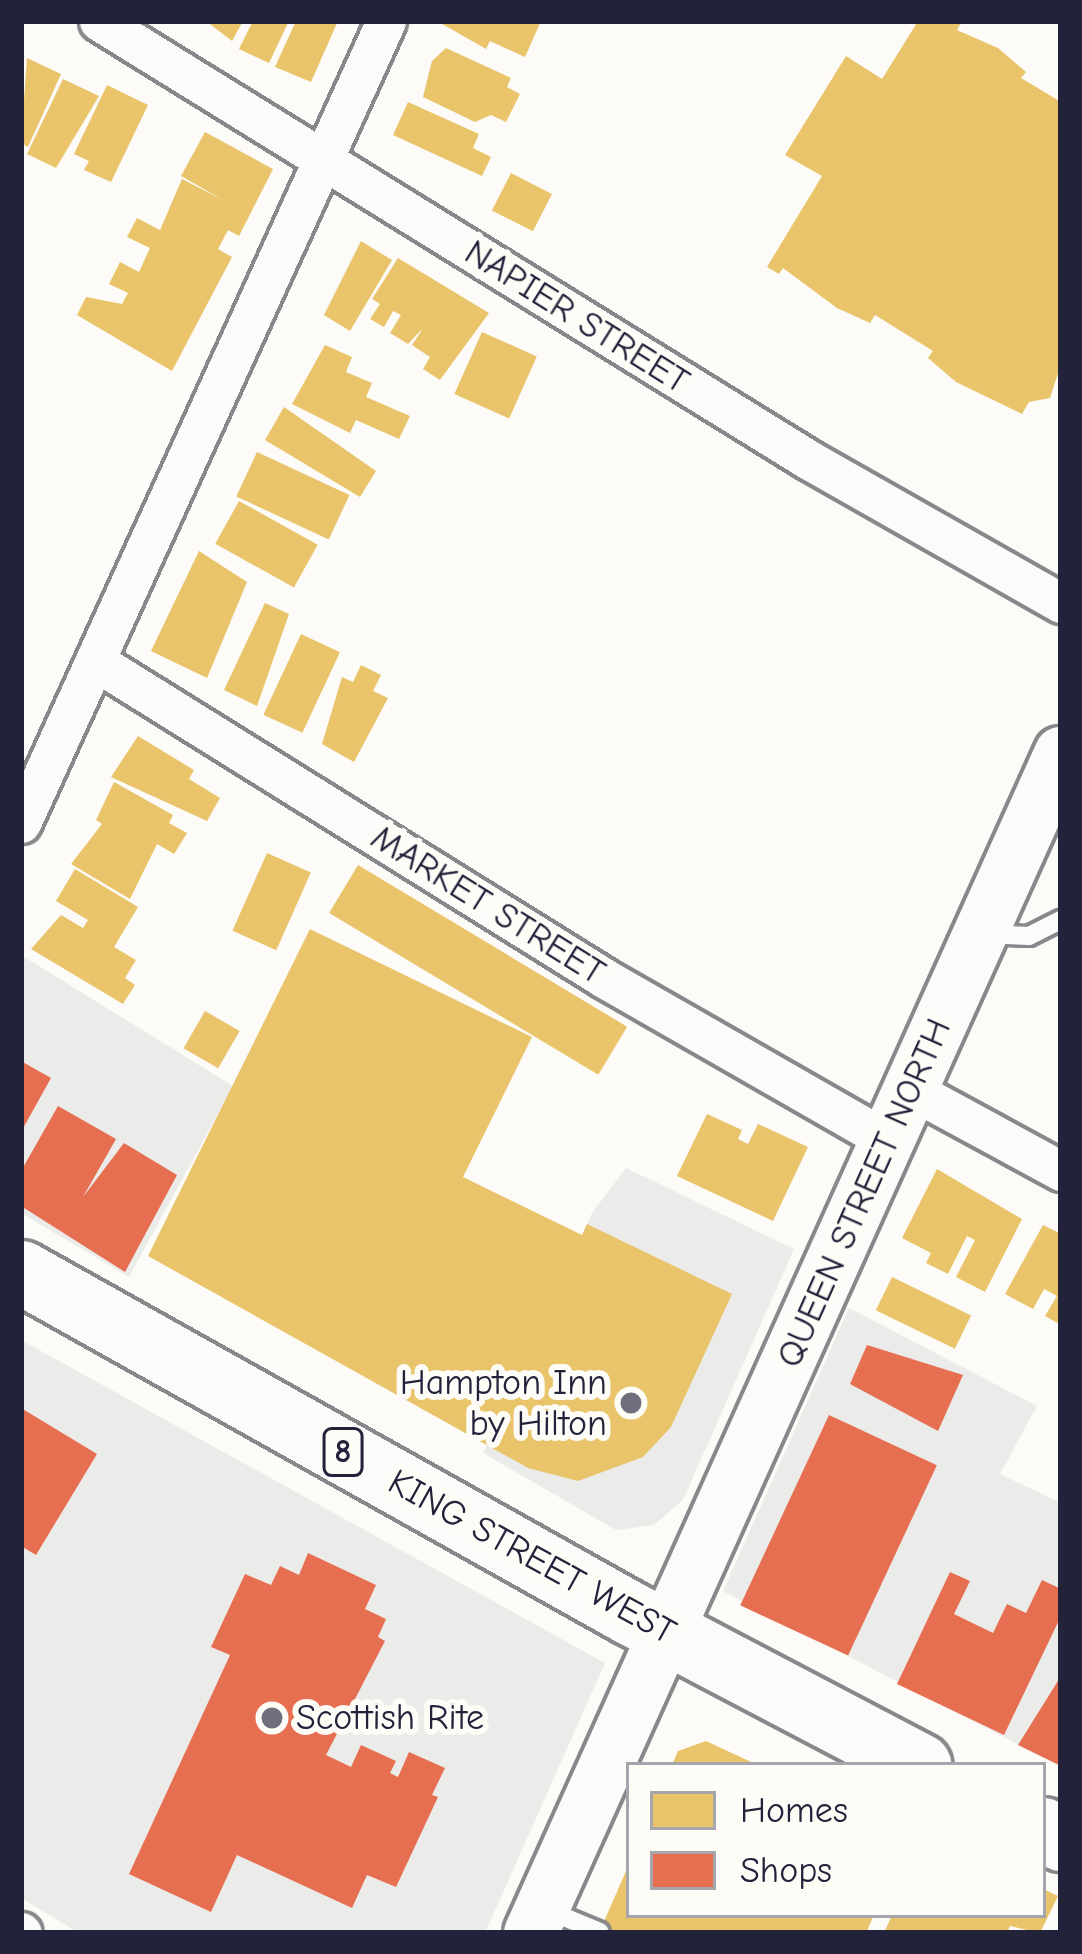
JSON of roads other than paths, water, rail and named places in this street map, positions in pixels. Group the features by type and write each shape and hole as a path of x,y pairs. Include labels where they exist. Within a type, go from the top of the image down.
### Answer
{"main road":[{"name":"QUEEN STREET NORTH","path":"537,1920 1058,769"},
{"name":"KING STREET WEST","path":"21,1272 665,1631 914,1762"}],"street":[{"name":"NAPIER STREET","path":"99,21 809,460 1061,603"},
{"path":"21,823 386,21"},
{"name":"MARKET STREET","path":"95,661 604,978 887,1140"},
{"path":"910,1089 1061,1171"}],"lane":[{"path":"980,934 1029,936 1061,920"},
{"path":"537,1920 600,1932"}],"place":[{"name":"Hampton Inn by Hilton","path":"631,1403"},
{"name":"Scottish Rite","path":"272,1718"}]}
